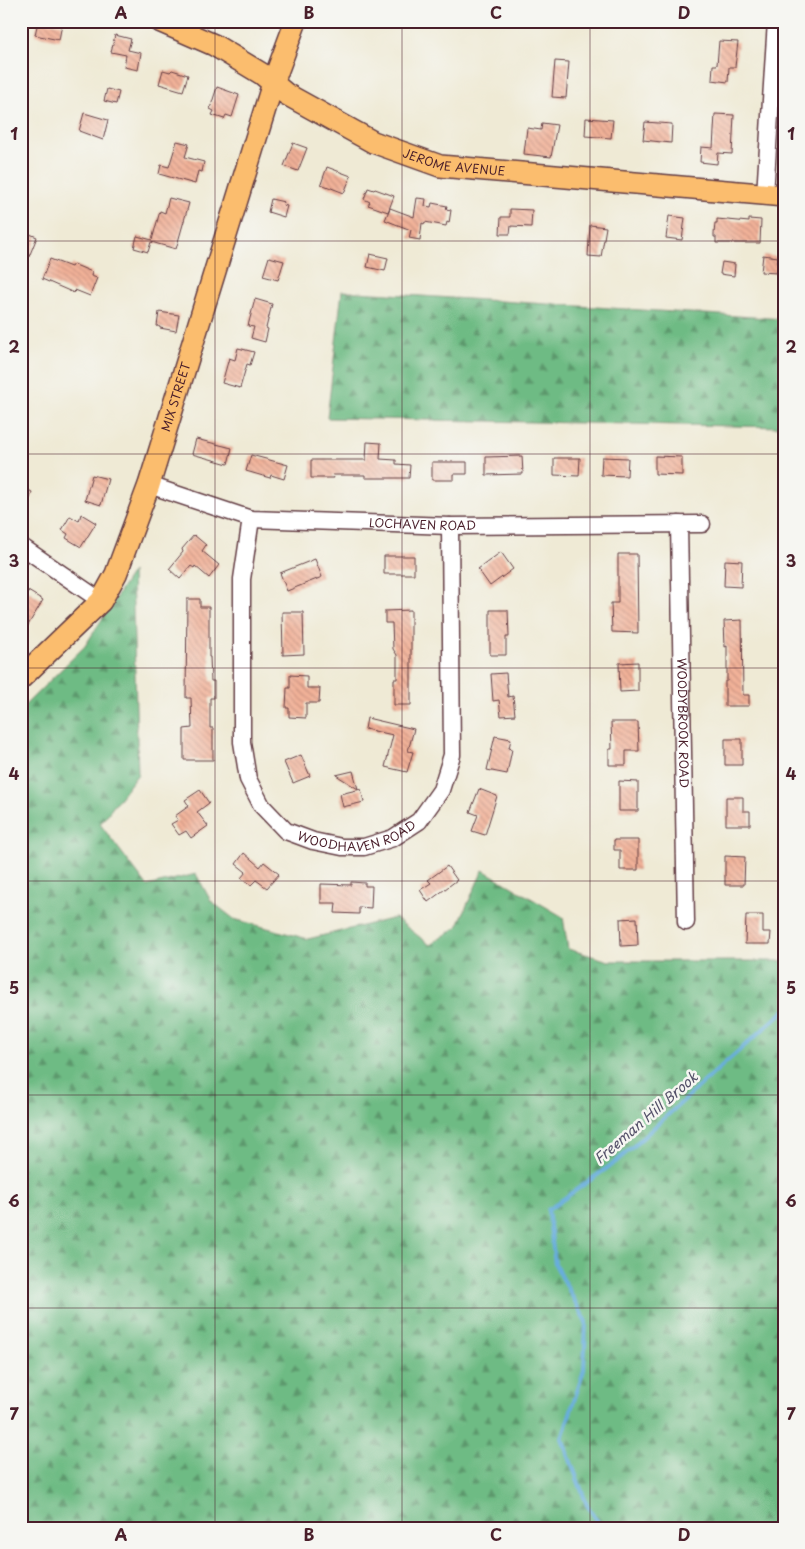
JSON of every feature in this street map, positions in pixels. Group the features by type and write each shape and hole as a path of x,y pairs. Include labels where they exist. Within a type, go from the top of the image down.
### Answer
{"main road":[{"name":"JEROME AVENUE","path":"159,21 214,45 273,82 286,94 373,142 440,166 774,196"},
{"name":"MIX STREET","path":"21,678 101,601 116,574 149,485 273,82 296,21"}],"street":[{"path":"774,196 776,21"},
{"name":"LOCHAVEN ROAD","path":"149,485 251,519 450,526 702,524"},
{"name":"WOODHAVEN ROAD","path":"251,519 242,579 242,742 248,779 262,806 286,831 313,841 342,847 364,847 393,838 419,821 441,790 452,755 450,526"},
{"name":"WOODYBROOK ROAD","path":"679,524 686,922"},
{"path":"21,546 101,601"}],"green space":[{"path":"342,291 784,319 784,427 327,418"},
{"path":"132,572 138,774 100,824 147,886 196,874 211,901 234,919 308,939 395,918 430,945 457,927 483,870 563,917 568,949 609,961 784,961 784,1528 21,1528 21,709 85,646"}],"building":[{"path":"38,21 62,24 59,40 35,35"},
{"path":"115,35 131,39 128,50 141,53 138,70 124,67 126,55 111,52"},
{"path":"719,41 738,42 735,67 729,67 728,82 712,80 713,65 717,65"},
{"path":"555,61 569,62 566,98 552,97"},
{"path":"163,70 170,72 172,70 188,75 183,91 159,84"},
{"path":"217,87 239,95 232,117 226,115 224,119 212,115 214,111 210,109"},
{"path":"107,89 119,92 116,104 104,101"},
{"path":"84,113 108,120 103,140 79,131"},
{"path":"715,114 734,115 732,154 718,153 717,164 700,162 701,147 713,148"},
{"path":"586,118 613,120 611,138 585,136"},
{"path":"645,122 672,124 671,143 643,140"},
{"path":"542,123 557,125 551,157 524,154 527,128 541,130"},
{"path":"177,141 189,144 185,157 204,162 202,172 198,171 195,184 159,174 161,165 169,167"},
{"path":"293,143 307,148 298,171 284,166"},
{"path":"327,167 351,176 344,193 321,184"},
{"path":"368,188 394,196 388,212 368,205 370,202 364,199"},
{"path":"169,198 189,203 176,249 151,242 148,252 134,248 137,236 152,240 160,211 165,213"},
{"path":"417,198 426,199 425,206 431,207 432,203 447,206 446,209 451,210 449,223 447,222 446,226 422,223 420,240 409,238 411,230 385,220 390,208 414,217"},
{"path":"271,199 284,202 283,205 287,206 284,217 268,212"},
{"path":"510,209 532,210 531,227 511,226 510,234 500,234 501,217 510,217"},
{"path":"669,216 685,218 682,240 666,238"},
{"path":"717,219 749,222 749,219 761,220 760,243 716,243 714,234"},
{"path":"590,225 606,227 601,257 588,256"},
{"path":"25,232 37,237 22,274 21,242"},
{"path":"370,254 388,258 385,271 367,267"},
{"path":"763,255 778,257 777,273 761,272"},
{"path":"269,257 284,261 278,280 263,276"},
{"path":"50,259 71,267 73,264 92,272 91,276 97,278 90,296 75,290 74,293 42,279"},
{"path":"722,262 735,264 734,276 720,274"},
{"path":"255,299 272,304 266,328 268,329 265,342 251,338 254,327 248,326"},
{"path":"159,312 179,315 176,331 157,326"},
{"path":"238,348 254,352 250,365 247,364 240,388 222,383 229,358 235,360"},
{"path":"196,439 232,448 228,464 192,454"},
{"path":"367,442 381,443 380,459 396,460 396,464 410,465 409,478 365,478 365,475 333,475 334,478 311,478 311,460 366,460"},
{"path":"251,455 288,465 284,479 271,475 270,478 246,471"},
{"path":"522,456 523,474 486,475 486,457"},
{"path":"655,456 682,457 682,475 655,474"},
{"path":"602,457 628,458 627,476 601,475"},
{"path":"554,458 580,458 579,476 554,475"},
{"path":"432,462 467,462 467,474 454,474 454,480 432,480"},
{"path":"92,475 108,479 101,505 85,500"},
{"path":"21,486 32,492 23,519 21,519"},
{"path":"81,514 96,523 81,547 66,538 68,534 62,530 70,516 79,521"},
{"path":"194,535 206,545 202,551 219,565 209,578 195,566 194,568 191,566 180,579 169,569"},
{"path":"501,552 513,569 490,586 478,569"},
{"path":"618,554 637,554 638,633 612,632 611,603 618,603"},
{"path":"384,556 414,556 414,574 384,574"},
{"path":"315,559 322,577 287,591 280,573"},
{"path":"725,560 742,561 741,587 724,586"},
{"path":"28,591 43,600 21,637 21,602"},
{"path":"187,599 200,599 200,607 209,607 209,657 211,681 214,681 214,698 210,698 210,728 213,728 213,760 184,760 184,729 192,728 191,698 186,698"},
{"path":"411,610 411,705 394,705 394,679 397,679 397,655 393,649 392,623 385,623 385,611"},
{"path":"490,610 508,610 509,637 506,637 506,655 490,655"},
{"path":"282,612 303,612 304,654 283,655"},
{"path":"742,620 743,695 749,695 749,706 725,706 727,646 725,647 724,621"},
{"path":"638,662 638,691 620,692 619,663"},
{"path":"506,673 508,697 513,696 515,715 501,716 499,700 493,701 491,674"},
{"path":"290,675 307,676 307,688 320,688 319,703 306,703 306,718 289,717 289,708 286,708 287,688 290,688"},
{"path":"367,718 414,729 408,751 413,752 407,772 385,767 393,735 365,729"},
{"path":"611,722 638,722 639,751 626,751 626,765 609,765 609,749 612,749"},
{"path":"495,736 511,739 509,748 512,749 507,774 487,770"},
{"path":"725,739 742,739 742,765 725,765"},
{"path":"301,755 310,776 293,783 284,762"},
{"path":"353,771 358,789 336,775"},
{"path":"619,781 638,782 638,811 619,811"},
{"path":"361,789 364,802 343,807 340,794"},
{"path":"479,789 497,796 485,835 472,831 478,815 470,812"},
{"path":"200,790 209,803 197,812 208,826 191,838 186,831 179,835 171,824 178,820 175,816 189,806 185,800"},
{"path":"726,797 743,797 743,811 750,811 750,825 726,825"},
{"path":"614,840 638,840 638,870 620,870 620,850 614,850"},
{"path":"244,853 260,867 264,862 279,874 267,888 256,880 251,885 241,878 246,872 236,864"},
{"path":"725,856 745,857 744,885 725,885"},
{"path":"447,866 457,880 428,902 420,890 431,883 428,880"},
{"path":"351,882 365,883 365,886 372,886 371,908 359,907 359,914 335,913 336,903 321,903 321,884 351,885"},
{"path":"746,915 763,915 763,932 771,932 770,944 745,944"},
{"path":"637,918 638,945 621,946 620,919"}],"waterway":[{"name":"Freeman Hill Brook","path":"602,1528 587,1505 562,1438 584,1370 586,1322 555,1264 548,1210 617,1161 784,1011"}]}
